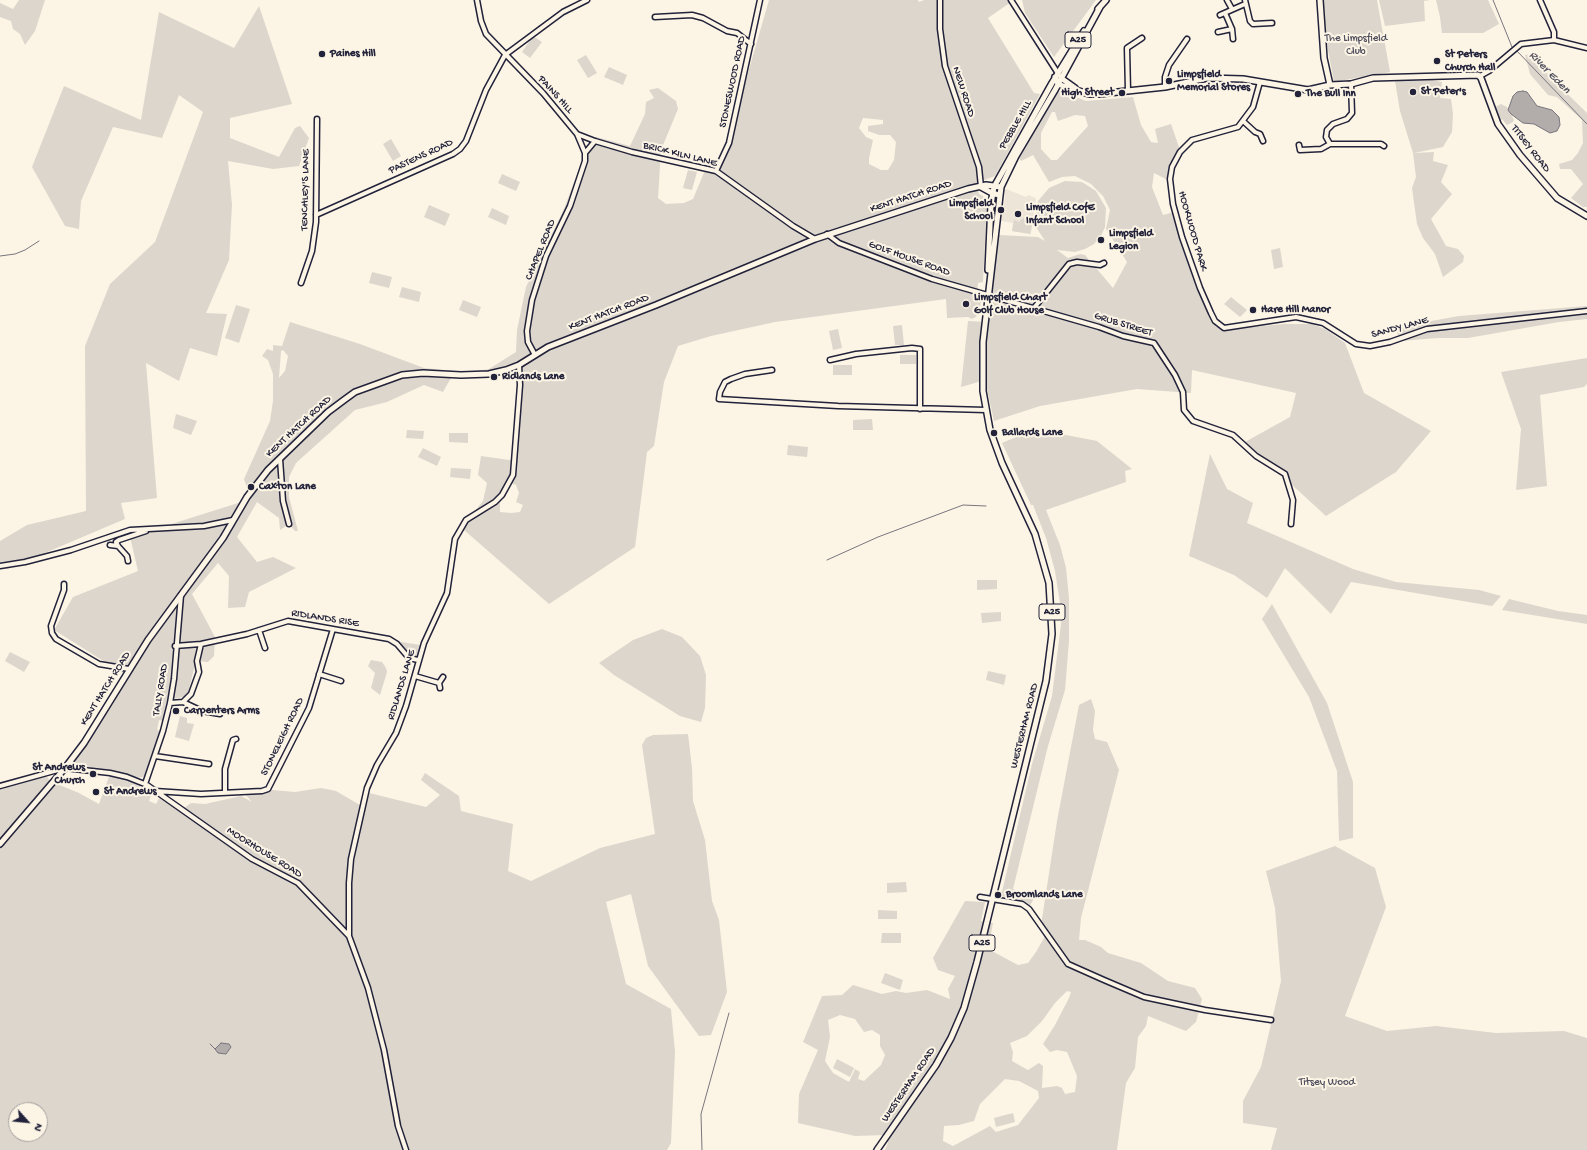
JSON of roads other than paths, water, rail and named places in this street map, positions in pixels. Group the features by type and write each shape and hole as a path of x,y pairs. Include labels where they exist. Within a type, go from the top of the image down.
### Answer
{"main road":[{"name":"A25","path":"1058,76 1100,7 1106,0"},
{"path":"1320,0 1324,58 1330,85"},
{"path":"1058,84 1082,92 1099,94 1164,86 1207,78 1243,79 1308,90 1330,85 1351,84 1373,78 1459,75 1480,76"},
{"path":"1058,76 1082,92"},
{"name":"PEBBLE HILL","path":"1000,191 1016,156 1058,84 1058,76"},
{"name":"PEBBLE HILL","path":"994,187 1058,76"},
{"name":"TITSEY ROAD","path":"1480,76 1498,124 1520,155 1557,198 1587,216"},
{"name":"KENT HATCH ROAD","path":"0,844 65,768 84,743 148,640 222,538 246,497 280,459 344,400 355,392 388,379 423,373 461,375 489,374 518,365 548,347 656,305 815,238 968,189 986,185 994,187 1000,191"},
{"path":"981,187 992,193 1000,191"},
{"name":"WESTERHAM ROAD","path":"877,1150 932,1072 955,1030 970,990 1044,690 1050,655 1052,624 1050,593 1041,553 1027,515 997,450 986,410 982,363 988,295 992,193 994,187"},
{"name":"WESTERHAM ROAD","path":"988,287 991,277 1000,191"}],"street":[{"name":"PAINS HILL","path":"477,0 480,22 486,34 543,93 577,134 595,141"},
{"path":"505,55 562,12 587,0"},
{"name":"STONESWOOD ROAD","path":"716,171 729,143 760,0"},
{"name":"NEW ROAD","path":"940,0 940,29 945,66 979,167 981,187"},
{"path":"1011,0 1058,76"},
{"path":"1227,0 1232,9"},
{"path":"1540,0 1554,32 1554,40"},
{"path":"1220,15 1245,2 1250,21 1253,24 1272,22"},
{"path":"1225,13 1232,29 1233,39"},
{"path":"655,17 692,15 703,18 727,31 737,33 751,44"},
{"path":"1218,32 1232,29"},
{"path":"1128,91 1127,48 1142,38"},
{"path":"1164,86 1164,77 1169,65 1187,39"},
{"path":"1480,76 1490,71 1521,44 1554,40 1587,48"},
{"name":"PASTENS ROAD","path":"316,215 453,154 460,149 466,141 486,90 505,55"},
{"name":"HOOKWOOD PARK","path":"1224,328 1214,319 1200,288 1175,210 1170,179 1172,167 1186,145 1197,139 1238,127 1253,107 1260,82"},
{"path":"1330,144 1326,137 1327,130 1334,124 1347,119 1352,114 1351,84"},
{"name":"TENCHLEY'S LANE","path":"301,283 312,251 316,215 317,120"},
{"path":"1243,121 1255,132 1260,134 1263,141"},
{"path":"577,134 585,153 595,141"},
{"name":"BRICK KILN LANE","path":"595,141 716,171 793,226 815,238"},
{"path":"1299,145 1300,150 1321,149 1330,144 1381,144 1384,146"},
{"name":"CHAPEL ROAD","path":"535,355 528,342 527,331 532,300 546,256 570,206 585,161 585,153"},
{"name":"GOLF HOUSE ROAD","path":"827,234 839,243 932,279 988,295"},
{"path":"1034,308 1069,264 1077,262 1100,265 1104,263"},
{"name":"GRUB STREET","path":"988,295 1099,327 1122,336 1154,343 1183,392 1184,410 1193,421 1233,435 1256,456 1285,474 1293,500 1292,524"},
{"name":"SANDY LANE","path":"1224,328 1296,317 1323,323 1356,344 1370,346 1390,342 1427,329 1587,311"},
{"path":"830,360 856,354 912,348 920,349 920,409"},
{"name":"RIDLANDS LANE","path":"349,936 349,882 351,859 367,788 377,766 396,733 415,676 418,660 430,628 447,593 455,539 462,525 502,495 513,475 520,385 518,365"},
{"path":"772,370 745,374 725,382 720,392 720,399 836,406 986,410"},
{"path":"280,459 283,501 289,524"},
{"path":"0,566 25,562 71,550 130,530 204,526 233,520"},
{"path":"128,561 127,556 116,542 150,530"},
{"path":"110,546 118,546"},
{"path":"64,584 64,590 51,626 52,633 56,639 99,664 129,669"},
{"name":"TALLY ROAD","path":"145,784 155,756 170,703 174,680 175,646 181,596"},
{"name":"RIDLANDS RISE","path":"175,646 201,644 259,630 288,621 389,639 397,644 408,658 418,660"},
{"name":"STONELEIGH ROAD","path":"155,791 190,794 262,791 268,789 306,715 333,629"},
{"path":"259,630 265,648"},
{"path":"188,704 199,672 197,661 201,644"},
{"path":"320,674 341,681"},
{"path":"415,676 440,685 443,677"},
{"path":"183,702 191,694"},
{"path":"170,703 183,702 202,711 220,714"},
{"path":"225,793 225,768 233,740 236,739"},
{"path":"155,756 209,764"},
{"path":"0,786 65,768"},
{"name":"MOORHOUSE ROAD","path":"65,768 119,775 145,784 252,859 298,883 349,936 368,988 383,1043 398,1126 406,1150"},
{"path":"980,897 1022,904 1029,910 1068,964 1144,997 1205,1010 1271,1020"}],"waterway":[{"name":"River Eden","path":"1493,0 1512,47"},
{"name":"River Eden","path":"1516,50 1587,124"},
{"path":"0,256 15,254 25,250 39,241"},
{"path":"827,560 878,537 963,505 986,506"},
{"path":"702,1150 701,1114 729,1013"},
{"path":"210,1044 215,1049"}],"place":[{"name":"Paines Hill","path":"322,54"},
{"name":"St Peters Church Hall","path":"1437,61"},
{"name":"Limpsfield Memorial Stores","path":"1169,81"},
{"name":"St Peter's","path":"1413,92"},
{"name":"High Street","path":"1122,93"},
{"name":"The Bull Inn","path":"1298,94"},
{"name":"Limpsfield School","path":"1001,210"},
{"name":"Limpsfield CofE Infant School","path":"1018,214"},
{"name":"Limpsfield Legion","path":"1101,240"},
{"name":"Limpsfield Chart Golf Club House","path":"966,304"},
{"name":"Hare Hill Manor","path":"1253,310"},
{"name":"Ridlands Lane","path":"494,377"},
{"name":"Ballards Lane","path":"994,433"},
{"name":"Caxton Lane","path":"251,487"},
{"name":"Carpenters Arms","path":"176,711"},
{"name":"St Andrews Church","path":"93,774"},
{"name":"St Andrews","path":"96,792"},
{"name":"Broomlands Lane","path":"998,895"}],"park label":[{"name":"The Limpsfield Club","path":"1356,45"},
{"name":"Titsey Wood","path":"1327,1083"}]}
